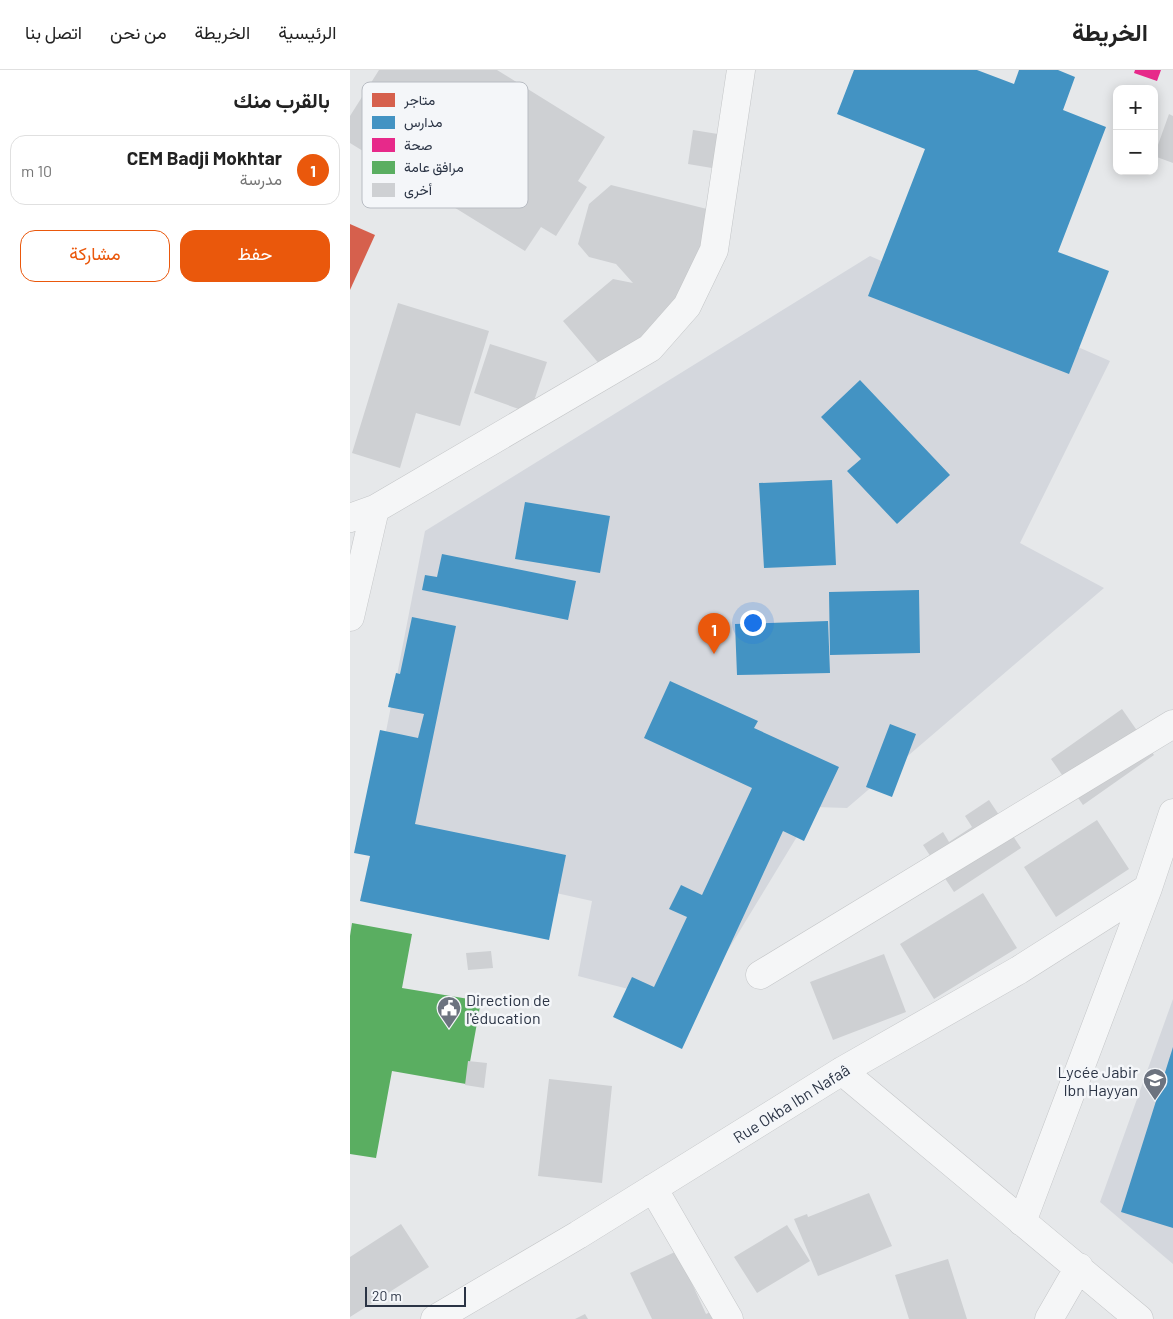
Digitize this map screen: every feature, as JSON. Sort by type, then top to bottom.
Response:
[{"type":"street","points":[[350,617],[362,514],[650,348],[687,306],[714,250],[741,70]]},
{"type":"street","points":[[760,975],[1173,724]]},
{"type":"street","points":[[1022,1222],[1148,888],[1173,813]]},
{"type":"street","name":"Rue Okba Ibn Nafaâ","points":[[435,1319],[842,1071],[1019,970],[1148,888]]},
{"type":"street","points":[[842,1071],[1022,1222],[1079,1267],[1138,1319]]},
{"type":"street","points":[[652,1188],[729,1319]]},
{"type":"street","points":[[1049,1319],[1079,1267]]},
{"type":"shaded area","points":[[870,256],[1110,361],[1020,543],[1104,588],[847,808],[815,807],[694,1006],[578,976],[592,901],[363,850],[425,531]]},
{"type":"shaded area","name":"Lycée Jabir Ibn Hayyan","points":[[1173,999],[1173,1264],[1100,1202]]},
{"type":"building: متاجر","points":[[350,224],[375,235],[350,290]]},
{"type":"building: مدارس","points":[[854,70],[977,70],[1014,84],[1019,70],[1058,70],[1075,77],[1063,110],[1106,127],[1058,252],[1109,271],[1069,374],[868,296],[925,149],[837,114]]},
{"type":"building: مدارس","points":[[860,380],[950,475],[897,524],[847,471],[861,459],[821,417]]},
{"type":"building: مدارس","points":[[832,480],[836,565],[764,568],[759,483]]},
{"type":"building: مدارس","points":[[525,502],[610,516],[600,573],[515,559]]},
{"type":"building: مدارس","points":[[442,554],[576,581],[568,620],[422,590],[425,575],[437,577]]},
{"type":"building: مدارس","points":[[919,590],[920,653],[830,655],[829,592]]},
{"type":"building: مدارس","points":[[412,617],[456,626],[415,824],[566,855],[549,940],[360,901],[370,856],[354,853],[380,730],[418,738],[424,714],[388,707],[396,673],[400,674]]},
{"type":"building: مدارس","points":[[828,621],[830,673],[737,675],[735,624]]},
{"type":"building: مدارس","points":[[670,681],[758,721],[754,728],[839,767],[804,841],[783,831],[682,1049],[613,1017],[632,977],[654,987],[687,917],[669,909],[681,885],[702,895],[752,788],[644,738]]},
{"type":"building: مدارس","points":[[890,724],[916,734],[892,797],[866,787]]},
{"type":"building: مدارس","points":[[1173,1047],[1173,1228],[1121,1212]]},
{"type":"building: صحة","points":[[1135,70],[1161,70],[1157,81],[1134,73]]},
{"type":"building: مرافق عامة","points":[[352,923],[412,934],[402,988],[481,1001],[466,1084],[392,1071],[376,1158],[350,1154],[350,936]]},
{"type":"building: أخرى","points":[[379,70],[497,70],[516,82],[371,82]]},
{"type":"building: أخرى","points":[[528,89],[605,137],[578,181],[587,187],[556,236],[541,227],[525,251],[455,208],[528,208]]},
{"type":"building: أخرى","points":[[362,97],[362,150],[350,143],[350,116]]},
{"type":"building: أخرى","points":[[1169,114],[1173,116],[1173,163],[1158,157],[1158,145]]},
{"type":"building: أخرى","points":[[693,130],[724,135],[718,169],[688,164]]},
{"type":"building: أخرى","points":[[611,185],[711,210],[691,288],[668,322],[601,366],[563,321],[613,279],[633,283],[616,264],[589,257],[578,244],[589,204]]},
{"type":"building: أخرى","points":[[398,303],[489,331],[460,426],[416,413],[400,468],[352,453]]},
{"type":"building: أخرى","points":[[490,344],[547,362],[530,413],[474,393]]},
{"type":"building: أخرى","points":[[1122,709],[1154,755],[1083,805],[1051,759]]},
{"type":"building: أخرى","points":[[989,800],[1021,848],[954,892],[923,845],[943,832],[949,842],[972,827],[965,816]]},
{"type":"building: أخرى","points":[[1097,820],[1129,869],[1056,917],[1024,867]]},
{"type":"building: أخرى","points":[[983,893],[1017,948],[934,999],[900,944]]},
{"type":"building: أخرى","points":[[491,951],[493,968],[468,970],[466,953]]},
{"type":"building: أخرى","points":[[884,954],[906,1012],[833,1040],[810,982]]},
{"type":"building: أخرى","points":[[468,1061],[487,1063],[484,1088],[465,1085]]},
{"type":"building: أخرى","points":[[549,1079],[612,1086],[602,1183],[538,1176]]},
{"type":"building: أخرى","points":[[869,1193],[892,1246],[818,1276],[794,1219],[807,1214],[808,1217]]},
{"type":"building: أخرى","points":[[401,1224],[429,1267],[350,1317],[350,1257]]},
{"type":"building: أخرى","points":[[787,1225],[810,1261],[757,1293],[734,1257]]},
{"type":"building: أخرى","points":[[677,1251],[706,1314],[728,1304],[735,1319],[652,1319],[630,1273]]},
{"type":"building: أخرى","points":[[948,1259],[967,1319],[909,1319],[895,1275]]},
{"type":"building: أخرى","points":[[585,1314],[588,1319],[575,1319]]},
{"type":"place","name":"CEM Badji Mokhtar","points":[[714,654]]},
{"type":"place","name":"Direction de l'éducation","points":[[449,1029]]},
{"type":"place","name":"Lycée Jabir Ibn Hayyan","points":[[1155,1101]]}]
